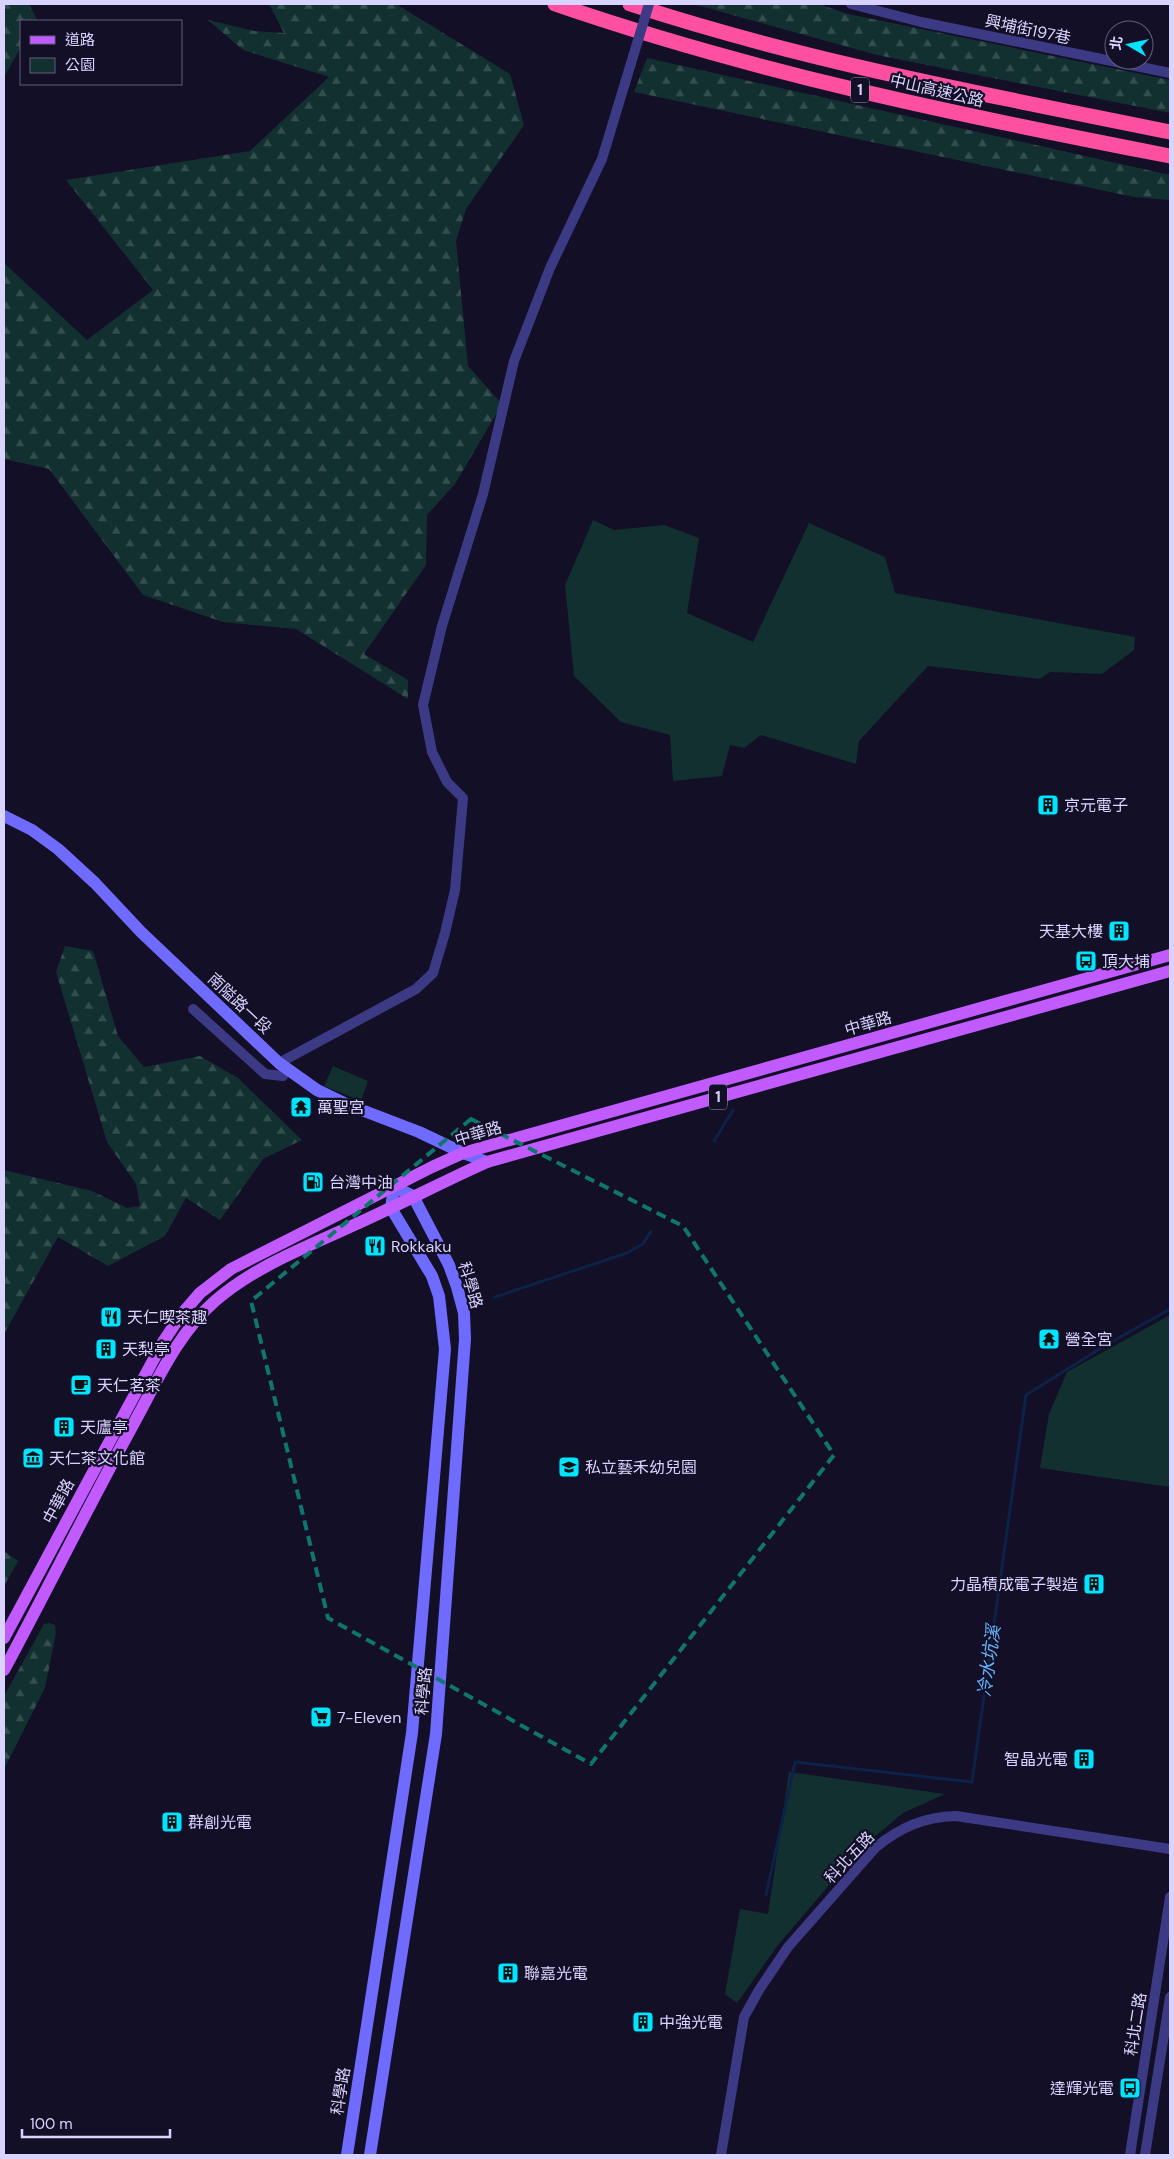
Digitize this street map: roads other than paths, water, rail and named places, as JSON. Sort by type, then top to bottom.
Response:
[{"type":"highway","name":"中山高速公路","points":[[555,4],[742,61],[933,108],[1170,156]]},
{"type":"highway","name":"中山高速公路","points":[[630,4],[772,45],[920,81],[1170,132]]},
{"type":"main road","name":"中華路","points":[[4,1637],[163,1342],[182,1314],[200,1293],[231,1269],[463,1153],[1170,955]]},
{"type":"main road","name":"中華路","points":[[4,1670],[176,1348],[196,1320],[228,1290],[264,1268],[487,1162],[1170,970]]},
{"type":"main road","points":[[645,1102],[649,1117]]},
{"type":"street","points":[[193,1009],[265,1074],[283,1076],[283,1066],[416,990],[433,974],[455,890],[463,798],[447,782],[432,752],[423,705],[442,626],[483,494],[514,361],[550,268],[602,159],[649,4]]},
{"type":"street","name":"興埔街197巷","points":[[851,4],[921,22],[1170,73]]},
{"type":"street","name":"南隘路一段","points":[[4,816],[32,830],[58,849],[95,883],[141,932],[283,1066],[317,1090],[346,1104],[419,1132],[487,1162]]},
{"type":"street","points":[[391,1208],[394,1187],[414,1196]]},
{"type":"street","name":"科學路","points":[[370,2155],[436,1734],[466,1339],[464,1313],[457,1287],[449,1265],[414,1196]]},
{"type":"street","name":"科學路","points":[[346,2155],[412,1733],[445,1349],[439,1296],[432,1276],[391,1208]]},
{"type":"street","points":[[48,1555],[60,1562]]},
{"type":"street","name":"科北五路","points":[[721,2155],[744,2017],[764,1982],[788,1947],[876,1848],[890,1836],[917,1822],[938,1816],[956,1816],[1170,1849]]},
{"type":"street","name":"科北二路","points":[[1130,2155],[1170,1897]]},
{"type":"street","name":"科北二路","points":[[1145,2155],[1170,1997]]},
{"type":"waterway","points":[[714,1141],[733,1110]]},
{"type":"waterway","points":[[495,1297],[627,1253],[643,1244],[651,1231]]},
{"type":"waterway","name":"冷水坑溪","points":[[766,1895],[795,1762],[972,1782],[1026,1395],[1101,1348],[1170,1309]]},
{"type":"place","name":"京元電子","points":[[1048,805]]},
{"type":"place","name":"天基大樓","points":[[1119,931]]},
{"type":"place","name":"頂大埔","points":[[1086,961]]},
{"type":"place","name":"萬聖宮","points":[[301,1107]]},
{"type":"place","name":"台灣中油","points":[[313,1182]]},
{"type":"place","name":"Rokkaku","points":[[375,1246]]},
{"type":"place","name":"天仁喫茶趣","points":[[111,1317]]},
{"type":"place","name":"營全宮","points":[[1049,1339]]},
{"type":"place","name":"天梨亭","points":[[106,1349]]},
{"type":"place","name":"天仁茗茶","points":[[81,1385]]},
{"type":"place","name":"天廬亭","points":[[64,1427]]},
{"type":"place","name":"天仁茶文化館","points":[[33,1458]]},
{"type":"place","name":"私立藝禾幼兒園","points":[[569,1467]]},
{"type":"place","name":"力晶積成電子製造","points":[[1094,1584]]},
{"type":"place","name":"7-Eleven","points":[[321,1717]]},
{"type":"place","name":"智晶光電","points":[[1084,1759]]},
{"type":"place","name":"群創光電","points":[[172,1822]]},
{"type":"place","name":"聯嘉光電","points":[[508,1973]]},
{"type":"place","name":"中強光電","points":[[643,2022]]},
{"type":"place","name":"達輝光電","points":[[1130,2088]]}]
